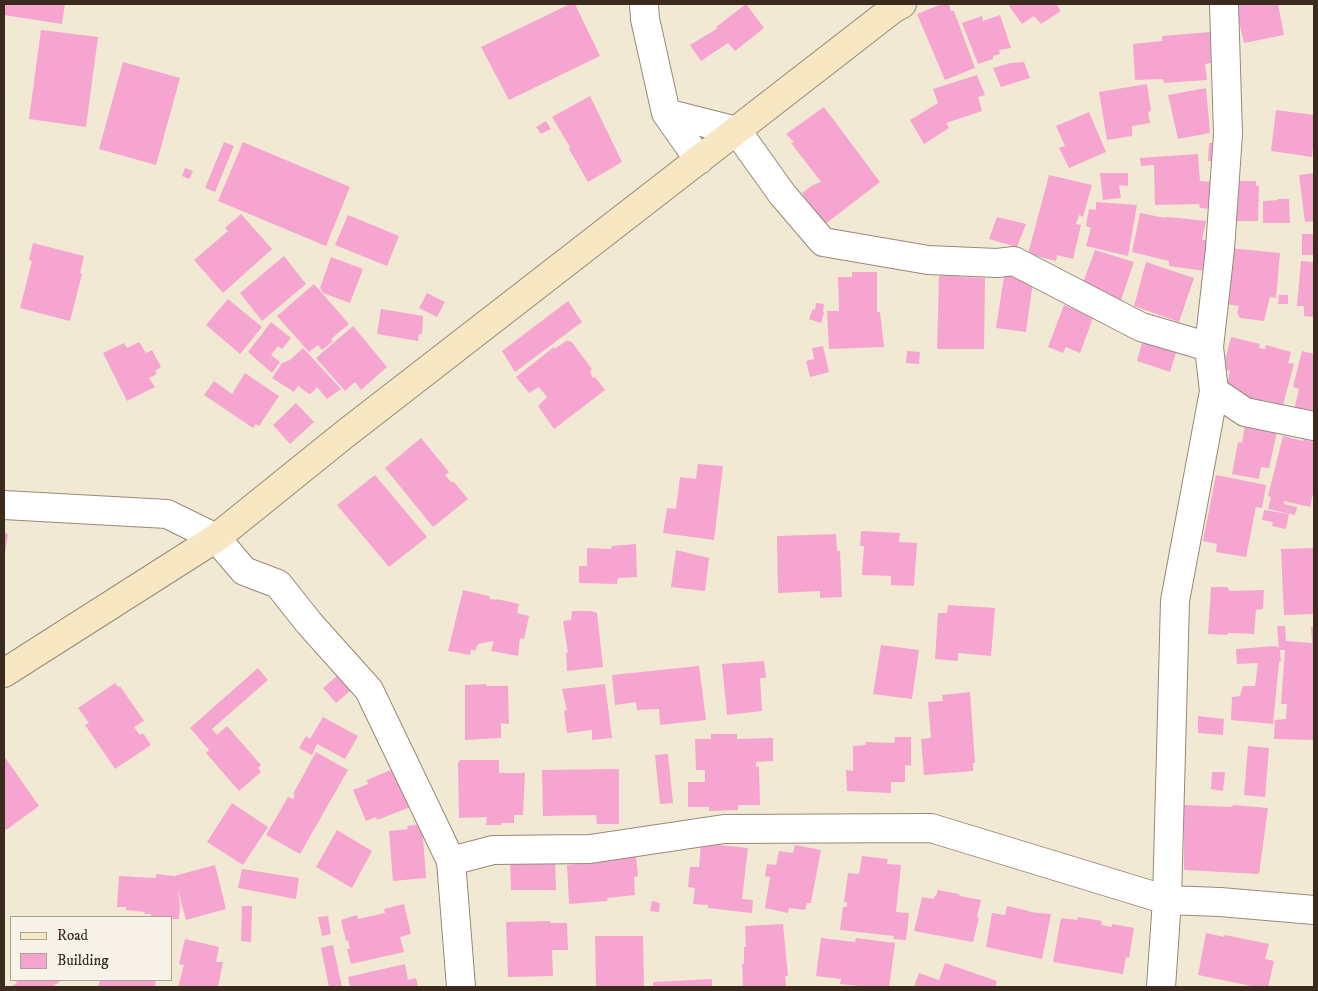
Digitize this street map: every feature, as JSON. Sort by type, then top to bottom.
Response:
[{"type":"main road","points":[[4,673],[216,538],[345,434],[893,9],[902,4]]},
{"type":"street","points":[[644,4],[666,113],[699,160]]},
{"type":"street","points":[[1161,987],[1167,900],[1174,601],[1214,391],[1209,347],[1220,249],[1228,134],[1224,4]]},
{"type":"street","points":[[666,113],[737,131],[782,194],[823,242],[928,260],[1014,262],[1141,327],[1209,347]]},
{"type":"street","points":[[1214,391],[1245,412],[1314,426]]},
{"type":"street","points":[[4,505],[167,514],[216,538],[244,571],[278,584],[369,690],[451,861],[460,987]]},
{"type":"street","points":[[451,861],[493,850],[590,849],[724,829],[931,828],[1167,900],[1220,902],[1314,910]]},
{"type":"building","points":[[4,4],[65,4],[62,24],[4,15]]},
{"type":"building","points":[[570,4],[575,4],[600,56],[509,100],[481,47]]},
{"type":"building","points":[[746,4],[764,28],[735,51],[728,43],[701,61],[690,45],[718,28],[716,27]]},
{"type":"building","points":[[942,4],[949,4],[951,11],[954,11],[975,68],[945,80],[917,14]]},
{"type":"building","points":[[1014,4],[1056,4],[1061,11],[1041,24],[1034,16],[1022,24],[1009,6]]},
{"type":"building","points":[[1235,4],[1278,4],[1284,35],[1244,43]]},
{"type":"building","points":[[1000,15],[1011,48],[999,50],[1000,54],[993,56],[993,59],[978,64],[962,23],[982,16],[983,21]]},
{"type":"building","points":[[41,30],[98,37],[86,127],[29,119]]},
{"type":"building","points":[[1210,32],[1211,63],[1205,64],[1207,80],[1164,83],[1163,79],[1135,80],[1133,44],[1162,41],[1162,36]]},
{"type":"building","points":[[123,62],[180,78],[156,165],[99,149]]},
{"type":"building","points":[[1024,62],[1030,78],[1001,87],[993,68]]},
{"type":"building","points":[[977,75],[985,95],[978,97],[982,111],[946,123],[949,128],[924,144],[910,120],[938,103],[933,89]]},
{"type":"building","points":[[1147,84],[1151,111],[1148,112],[1150,123],[1132,126],[1132,136],[1107,140],[1099,92]]},
{"type":"building","points":[[1206,88],[1210,133],[1178,139],[1168,95]]},
{"type":"building","points":[[590,96],[622,162],[588,182],[552,117]]},
{"type":"building","points":[[824,107],[880,182],[824,225],[802,193],[821,182],[791,143],[794,142],[786,134]]},
{"type":"building","points":[[1276,110],[1314,115],[1312,157],[1271,151]]},
{"type":"building","points":[[1089,112],[1106,152],[1069,168],[1059,148],[1065,146],[1056,126]]},
{"type":"building","points":[[546,121],[551,129],[541,134],[536,127]]},
{"type":"building","points":[[224,142],[234,146],[215,192],[205,188]]},
{"type":"building","points":[[243,142],[350,187],[326,246],[218,201]]},
{"type":"building","points":[[1209,143],[1217,143],[1216,161],[1208,161]]},
{"type":"building","points":[[1198,154],[1200,181],[1216,182],[1214,209],[1200,208],[1199,204],[1155,205],[1154,165],[1141,166],[1140,158]]},
{"type":"building","points":[[185,168],[193,171],[189,179],[182,176]]},
{"type":"building","points":[[1100,173],[1128,173],[1128,186],[1119,185],[1121,198],[1103,200]]},
{"type":"building","points":[[1314,173],[1314,221],[1305,222],[1299,175]]},
{"type":"building","points":[[1049,175],[1092,185],[1083,217],[1079,215],[1076,224],[1081,225],[1073,259],[1057,255],[1056,261],[1028,254]]},
{"type":"building","points":[[1232,181],[1256,181],[1256,186],[1259,186],[1258,221],[1232,221]]},
{"type":"building","points":[[1289,199],[1290,223],[1263,223],[1263,201]]},
{"type":"building","points":[[1096,202],[1137,205],[1128,256],[1086,246],[1091,228],[1086,226],[1089,209],[1096,210]]},
{"type":"building","points":[[1140,213],[1165,218],[1206,221],[1202,240],[1208,240],[1205,271],[1169,266],[1169,261],[1132,252]]},
{"type":"building","points":[[241,214],[272,249],[223,293],[194,260],[228,231],[225,228]]},
{"type":"building","points":[[348,215],[399,236],[387,266],[335,245]]},
{"type":"building","points":[[997,217],[1026,224],[1017,247],[989,239]]},
{"type":"building","points":[[1302,234],[1314,234],[1314,255],[1302,255]]},
{"type":"building","points":[[33,243],[84,256],[80,273],[82,274],[70,321],[20,308],[32,261],[29,260]]},
{"type":"building","points":[[1230,248],[1280,253],[1276,298],[1270,297],[1264,321],[1240,318],[1237,313],[1239,306],[1224,304]]},
{"type":"building","points":[[1095,250],[1134,262],[1121,300],[1081,288]]},
{"type":"building","points":[[284,256],[306,284],[262,321],[240,293]]},
{"type":"building","points":[[331,257],[363,269],[350,303],[323,293],[320,288]]},
{"type":"building","points":[[1313,258],[1314,317],[1304,316],[1304,306],[1297,306],[1301,261],[1313,262]]},
{"type":"building","points":[[1146,262],[1194,278],[1179,322],[1134,306]]},
{"type":"building","points":[[1005,270],[1034,274],[1026,332],[996,328]]},
{"type":"building","points":[[852,272],[877,272],[877,312],[880,312],[884,347],[829,349],[827,311],[839,311],[838,277],[852,277]]},
{"type":"building","points":[[958,275],[960,277],[985,278],[984,349],[937,349],[939,276]]},
{"type":"building","points":[[314,284],[349,324],[331,339],[333,341],[322,350],[318,345],[309,352],[277,316]]},
{"type":"building","points":[[427,293],[445,302],[437,317],[419,308]]},
{"type":"building","points":[[1279,295],[1288,295],[1288,304],[1278,304]]},
{"type":"building","points":[[228,299],[262,327],[240,354],[206,325]]},
{"type":"building","points":[[568,301],[582,322],[515,372],[502,351]]},
{"type":"building","points":[[816,303],[824,304],[821,323],[809,319],[813,309],[815,310]]},
{"type":"building","points":[[1064,305],[1093,318],[1080,353],[1066,347],[1063,353],[1048,347]]},
{"type":"building","points":[[381,309],[423,316],[422,334],[419,334],[418,341],[377,334]]},
{"type":"building","points":[[271,322],[291,338],[282,349],[278,346],[271,355],[280,362],[272,373],[248,352]]},
{"type":"building","points":[[353,326],[387,367],[361,390],[355,382],[345,391],[316,358]]},
{"type":"building","points":[[1144,335],[1178,346],[1170,372],[1137,361]]},
{"type":"building","points":[[1231,337],[1260,344],[1259,348],[1265,349],[1266,345],[1291,352],[1288,363],[1294,364],[1283,405],[1263,400],[1261,406],[1224,397],[1230,371],[1223,369]]},
{"type":"building","points":[[568,340],[571,341],[592,369],[590,372],[593,378],[595,377],[605,390],[554,429],[538,406],[547,397],[539,387],[529,393],[516,377],[554,347],[554,349]]},
{"type":"building","points":[[139,342],[146,353],[152,350],[161,367],[155,371],[157,374],[149,378],[155,387],[127,401],[103,353],[124,343],[127,348]]},
{"type":"building","points":[[823,346],[829,372],[810,377],[806,361],[814,359],[812,348]]},
{"type":"building","points":[[303,348],[341,389],[327,399],[317,387],[309,394],[298,386],[294,392],[272,378],[282,363],[290,360]]},
{"type":"building","points":[[907,351],[920,352],[919,364],[906,363]]},
{"type":"building","points":[[1302,351],[1314,354],[1314,415],[1294,410],[1299,389],[1293,387]]},
{"type":"building","points":[[245,373],[279,396],[259,426],[256,424],[253,428],[204,395],[214,381],[232,394]]},
{"type":"building","points":[[296,403],[314,422],[290,444],[273,425]]},
{"type":"building","points":[[1245,425],[1277,432],[1269,468],[1261,467],[1259,479],[1232,474],[1238,442],[1242,443]]},
{"type":"building","points":[[1283,436],[1314,442],[1314,489],[1310,507],[1284,501],[1284,504],[1297,507],[1295,515],[1268,509],[1271,497],[1268,496]]},
{"type":"building","points":[[421,438],[449,472],[445,475],[451,482],[454,482],[468,499],[433,527],[385,468]]},
{"type":"building","points":[[698,464],[723,466],[714,540],[663,533],[667,508],[676,509],[680,477],[696,479]]},
{"type":"building","points":[[375,475],[427,537],[389,567],[337,505]]},
{"type":"building","points":[[1216,475],[1266,485],[1262,508],[1256,507],[1246,557],[1216,552],[1217,544],[1203,541]]},
{"type":"building","points":[[1264,510],[1289,514],[1286,529],[1272,526],[1273,522],[1262,520]]},
{"type":"building","points":[[861,531],[900,533],[899,542],[917,543],[914,586],[891,585],[891,576],[862,575],[864,546],[860,546]]},
{"type":"building","points":[[4,533],[8,534],[5,553],[4,553]]},
{"type":"building","points":[[836,534],[837,551],[840,551],[842,597],[820,598],[820,591],[778,593],[777,536]]},
{"type":"building","points":[[636,544],[637,577],[618,578],[617,584],[579,583],[579,566],[587,566],[587,548],[611,549],[612,546]]},
{"type":"building","points":[[1314,548],[1314,614],[1284,615],[1281,549]]},
{"type":"building","points":[[676,550],[709,558],[705,591],[671,587]]},
{"type":"building","points":[[1211,587],[1227,587],[1230,591],[1264,590],[1263,609],[1256,610],[1254,634],[1208,634]]},
{"type":"building","points":[[463,590],[489,596],[490,599],[519,604],[517,613],[529,616],[524,639],[520,638],[518,656],[491,651],[494,641],[478,644],[475,651],[471,649],[470,655],[448,651]]},
{"type":"building","points":[[948,605],[995,608],[991,656],[958,653],[958,661],[935,659],[938,613],[947,613]]},
{"type":"building","points":[[572,611],[591,611],[597,613],[603,667],[567,671],[566,652],[568,653],[563,621],[571,620]]},
{"type":"building","points":[[1277,626],[1285,626],[1286,641],[1312,643],[1311,627],[1314,627],[1314,740],[1274,739],[1275,720],[1286,719],[1287,704],[1281,704],[1285,650],[1280,650],[1281,661],[1279,662],[1273,724],[1231,720],[1232,697],[1240,696],[1243,686],[1255,686],[1258,663],[1237,664],[1236,649],[1276,646],[1279,648]]},
{"type":"building","points":[[881,645],[919,650],[912,699],[873,694]]},
{"type":"building","points":[[764,661],[766,678],[760,678],[762,711],[727,715],[722,664]]},
{"type":"building","points":[[699,666],[706,720],[660,725],[659,709],[637,710],[636,702],[615,705],[612,675]]},
{"type":"building","points":[[258,668],[268,680],[212,729],[217,735],[227,726],[261,765],[258,768],[261,772],[239,791],[206,753],[209,750],[190,728]]},
{"type":"building","points":[[345,669],[358,684],[336,703],[323,688]]},
{"type":"building","points":[[115,683],[118,687],[120,686],[144,721],[134,727],[140,735],[143,733],[151,745],[115,769],[85,725],[89,723],[78,708]]},
{"type":"building","points":[[486,684],[487,686],[508,686],[509,724],[501,723],[501,738],[465,740],[465,685]]},
{"type":"building","points":[[605,684],[612,738],[592,740],[592,730],[567,733],[564,711],[567,710],[562,689]]},
{"type":"building","points":[[970,692],[975,763],[973,763],[973,771],[924,775],[921,739],[931,738],[928,702],[943,701],[942,695]]},
{"type":"building","points":[[1198,716],[1224,719],[1223,735],[1198,733]]},
{"type":"building","points":[[323,717],[358,736],[345,759],[317,744],[312,755],[299,748],[306,736],[310,739]]},
{"type":"building","points":[[711,734],[737,734],[737,739],[773,738],[773,761],[756,762],[756,767],[759,766],[760,805],[738,805],[738,810],[709,811],[709,807],[688,807],[688,782],[705,782],[705,770],[696,770],[695,739],[711,739]]},
{"type":"building","points":[[895,737],[911,737],[911,766],[905,765],[905,782],[891,782],[891,793],[847,791],[846,770],[853,771],[853,746],[866,745],[866,742],[894,743]]},
{"type":"building","points":[[1248,746],[1269,748],[1265,797],[1244,795]]},
{"type":"building","points":[[316,752],[348,770],[300,854],[266,835],[288,797],[293,799],[295,795],[293,794]]},
{"type":"building","points":[[668,754],[673,803],[660,804],[655,755]]},
{"type":"building","points":[[4,756],[39,806],[6,830],[4,827]]},
{"type":"building","points":[[460,760],[499,760],[499,773],[525,773],[523,815],[514,815],[514,823],[501,823],[501,825],[486,825],[487,817],[459,818],[458,763]]},
{"type":"building","points":[[393,769],[413,806],[377,820],[376,817],[366,821],[353,790],[368,784],[367,780]]},
{"type":"building","points":[[619,769],[619,824],[597,824],[596,815],[543,816],[542,770]]},
{"type":"building","points":[[1212,772],[1225,772],[1223,791],[1211,789]]},
{"type":"building","points":[[232,803],[268,827],[243,865],[207,842]]},
{"type":"building","points":[[1184,805],[1232,807],[1233,805],[1268,808],[1259,874],[1184,870]]},
{"type":"building","points":[[422,824],[426,878],[393,881],[389,831],[408,829],[407,826]]},
{"type":"building","points":[[337,830],[372,851],[352,888],[316,867]]},
{"type":"building","points":[[701,843],[748,848],[742,899],[753,900],[752,913],[708,908],[708,905],[693,904],[695,888],[688,887],[690,867],[699,867]]},
{"type":"building","points":[[795,845],[821,850],[811,903],[807,903],[805,910],[789,908],[788,913],[765,908],[770,877],[765,876],[767,864],[776,865],[779,851],[793,853]]},
{"type":"building","points":[[636,856],[638,876],[634,877],[635,895],[607,898],[608,901],[569,904],[567,865],[577,864],[577,862]]},
{"type":"building","points":[[862,856],[888,859],[887,864],[901,865],[896,912],[909,913],[906,940],[893,939],[894,936],[840,930],[843,907],[847,907],[847,902],[844,902],[848,873],[859,874]]},
{"type":"building","points":[[555,857],[556,890],[511,890],[510,859]]},
{"type":"building","points":[[215,865],[226,909],[186,920],[178,891],[179,919],[172,919],[172,916],[151,916],[151,914],[144,914],[145,912],[126,910],[126,907],[117,907],[119,876],[156,878],[156,874],[174,876]]},
{"type":"building","points":[[242,869],[299,878],[296,899],[238,888]]},
{"type":"building","points":[[938,890],[981,900],[973,942],[914,931],[922,897],[933,899]]},
{"type":"building","points":[[652,901],[660,903],[659,912],[650,911]]},
{"type":"building","points":[[404,904],[411,934],[400,937],[404,952],[351,964],[347,949],[350,949],[348,940],[346,941],[341,920],[357,915],[358,919],[385,913],[384,909]]},
{"type":"building","points":[[242,906],[252,906],[251,942],[241,941]]},
{"type":"building","points":[[1007,906],[1029,912],[1051,914],[1042,959],[986,947],[992,913],[1005,915]]},
{"type":"building","points":[[328,916],[331,934],[322,936],[318,917]]},
{"type":"building","points":[[1078,917],[1102,921],[1101,925],[1112,927],[1112,924],[1134,928],[1129,958],[1126,957],[1123,974],[1053,962],[1061,918],[1077,920]]},
{"type":"building","points":[[550,921],[550,923],[567,923],[568,950],[552,950],[553,976],[508,977],[506,922]]},
{"type":"building","points":[[783,924],[788,976],[785,976],[786,987],[743,987],[742,964],[744,964],[744,947],[746,947],[745,926]]},
{"type":"building","points":[[1206,933],[1269,944],[1265,959],[1274,961],[1268,987],[1256,987],[1198,975]]},
{"type":"building","points":[[595,936],[643,936],[644,987],[596,987]]},
{"type":"building","points":[[821,938],[855,942],[856,938],[895,943],[889,987],[840,984],[841,979],[816,976]]},
{"type":"building","points":[[185,939],[219,947],[216,962],[223,962],[218,987],[178,987],[184,965],[179,964]]},
{"type":"building","points":[[333,945],[342,987],[329,987],[321,948]]},
{"type":"building","points":[[945,963],[997,981],[995,987],[914,987],[919,973],[939,980]]},
{"type":"building","points":[[405,964],[408,980],[416,978],[418,987],[350,987],[348,977]]},
{"type":"building","points":[[712,979],[712,987],[653,987],[653,982]]},
{"type":"building","points":[[16,981],[61,981],[52,987],[11,987],[17,983]]},
{"type":"building","points":[[100,981],[156,981],[155,987],[98,987]]}]
